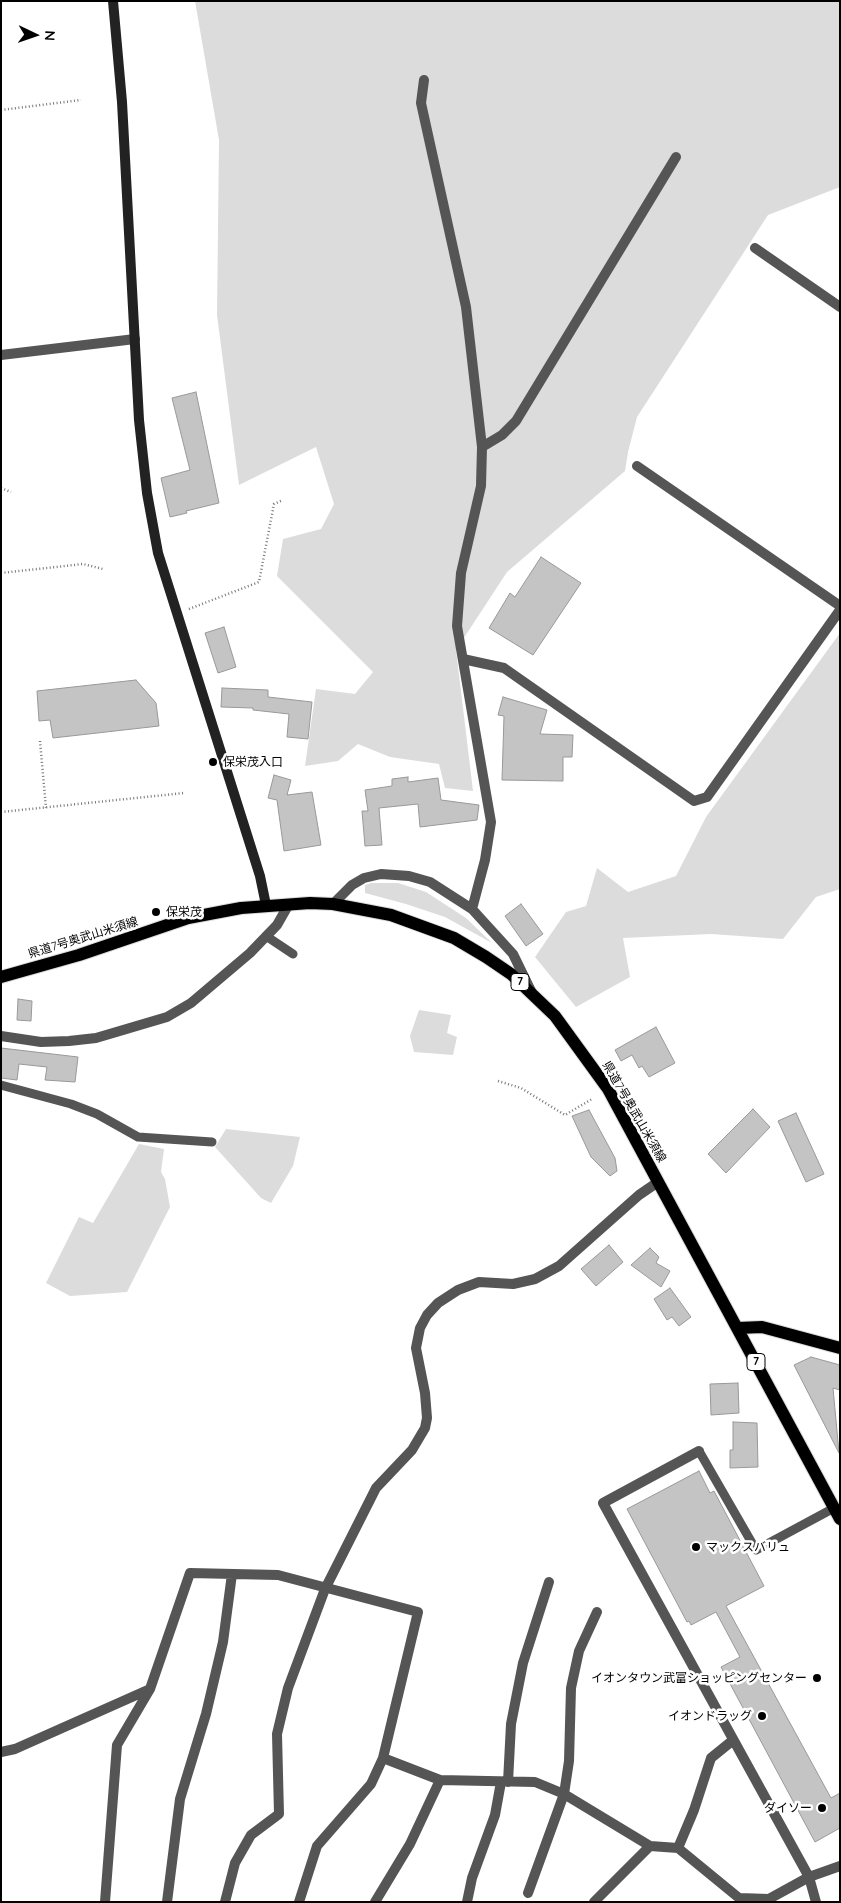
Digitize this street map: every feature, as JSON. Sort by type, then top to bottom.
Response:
[{"type":"main road","name":"県道7号奥武山米須線","points":[[1,977],[79,955],[188,918],[229,910],[289,904],[333,904],[391,915],[454,938],[512,974],[555,1016],[608,1089],[837,1514]]},
{"type":"main road","points":[[738,1328],[762,1327],[840,1348]]},
{"type":"street","points":[[113,1],[122,102],[139,420],[147,493],[158,553],[260,876],[266,905]]},
{"type":"street","points":[[424,80],[421,103],[466,307],[482,447],[480,486],[461,573],[457,626],[491,822],[485,860],[472,909]]},
{"type":"street","points":[[482,447],[502,435],[516,421],[676,157]]},
{"type":"street","points":[[755,248],[840,307]]},
{"type":"street","points":[[1,355],[135,339]]},
{"type":"street","points":[[636,466],[840,606]]},
{"type":"street","points":[[463,658],[504,668],[694,801],[707,797],[840,610]]},
{"type":"street","points":[[333,904],[352,885],[364,878],[394,874],[430,882],[472,909],[513,954],[531,992]]},
{"type":"street","points":[[1,1036],[40,1042],[69,1041],[96,1038],[167,1018],[199,996],[250,953],[277,925],[289,904]]},
{"type":"street","points":[[225,1902],[235,1863],[251,1835],[279,1814],[277,1734],[288,1688],[324,1589],[376,1488],[412,1450],[425,1428],[427,1418],[425,1394],[416,1348],[420,1328],[438,1303],[464,1287],[478,1282],[513,1284],[535,1279],[551,1270],[594,1237],[638,1195],[658,1182]]},
{"type":"street","points":[[699,1451],[603,1503],[732,1741],[809,1877],[816,1902]]},
{"type":"street","points":[[105,1902],[117,1745],[150,1689],[190,1573],[278,1575],[324,1589],[418,1612],[383,1758],[370,1784],[317,1846],[299,1902]]},
{"type":"street","points":[[168,1902],[180,1799],[206,1714],[223,1642],[232,1574]]},
{"type":"street","points":[[467,1902],[472,1878],[495,1815],[504,1782],[511,1724],[523,1663],[549,1582]]},
{"type":"street","points":[[528,1892],[564,1794],[569,1762],[571,1688],[579,1651],[597,1612]]},
{"type":"street","points":[[1,1752],[15,1749],[150,1689]]},
{"type":"street","points":[[678,1848],[694,1810],[711,1758],[732,1741]]},
{"type":"street","points":[[383,1758],[440,1780],[535,1782],[564,1794],[650,1846],[678,1848],[739,1898],[769,1899],[809,1877],[840,1866]]},
{"type":"street","points":[[375,1902],[410,1844],[440,1780]]},
{"type":"street","points":[[594,1902],[650,1846]]},
{"type":"lane","points":[[266,936],[293,954]]},
{"type":"lane","points":[[1,1085],[71,1104],[97,1114],[138,1137],[212,1142]]},
{"type":"lane","points":[[699,1451],[756,1550],[837,1514]]},
{"type":"path","points":[[1,110],[81,100]]},
{"type":"path","points":[[1,488],[11,492]]},
{"type":"path","points":[[176,614],[259,582],[274,504],[283,500]]},
{"type":"path","points":[[1,573],[83,564],[103,569]]},
{"type":"path","points":[[40,741],[46,808]]},
{"type":"path","points":[[1,812],[184,793]]},
{"type":"path","points":[[498,1080],[521,1088],[565,1115],[592,1098]]},
{"type":"shaded area","points":[[195,1],[840,1],[840,187],[768,215],[637,417],[625,471],[507,572],[456,650],[473,791],[445,788],[439,764],[390,757],[358,744],[338,761],[305,766],[316,689],[355,694],[373,672],[277,576],[283,539],[321,529],[334,504],[316,447],[239,485],[217,315],[219,140]]},
{"type":"shaded area","points":[[840,633],[840,889],[816,897],[783,939],[711,934],[623,938],[630,977],[576,1007],[535,957],[566,912],[586,906],[597,868],[628,892],[676,876],[706,817]]},
{"type":"shaded area","points":[[371,883],[398,883],[426,892],[466,918],[492,943],[445,917],[365,893],[365,885]]},
{"type":"shaded area","points":[[419,1010],[451,1015],[447,1033],[457,1037],[453,1055],[414,1052],[410,1036]]},
{"type":"shaded area","points":[[226,1129],[300,1137],[293,1166],[271,1203],[261,1198],[215,1147]]},
{"type":"shaded area","points":[[139,1144],[164,1149],[161,1172],[165,1179],[170,1207],[127,1292],[70,1296],[46,1283],[79,1217],[93,1223]]},
{"type":"building","points":[[196,392],[219,503],[170,517],[161,478],[190,470],[172,398]]},
{"type":"building","points":[[541,557],[581,583],[533,655],[489,628],[510,593],[515,597]]},
{"type":"building","points":[[224,627],[236,667],[218,673],[205,633]]},
{"type":"building","points":[[136,680],[156,703],[159,726],[53,738],[50,720],[39,721],[37,691]]},
{"type":"building","points":[[222,688],[268,690],[268,697],[312,702],[308,739],[287,737],[289,714],[253,710],[253,708],[221,707]]},
{"type":"building","points":[[503,697],[547,710],[540,734],[573,735],[572,757],[563,757],[563,781],[502,780],[504,716],[498,715]]},
{"type":"building","points":[[274,775],[291,780],[287,795],[312,792],[321,845],[284,851],[277,800],[268,798]]},
{"type":"building","points":[[408,777],[408,782],[438,778],[441,800],[479,805],[477,820],[420,827],[418,804],[379,808],[382,845],[365,846],[362,811],[368,811],[365,790],[392,786],[392,779]]},
{"type":"building","points":[[521,904],[543,934],[526,946],[505,916]]},
{"type":"building","points":[[18,999],[32,1001],[31,1021],[17,1020]]},
{"type":"building","points":[[656,1027],[675,1063],[649,1077],[642,1066],[639,1068],[632,1055],[621,1061],[615,1050]]},
{"type":"building","points":[[1,1048],[78,1057],[75,1082],[45,1080],[47,1067],[19,1064],[17,1080],[1,1078]]},
{"type":"building","points":[[753,1109],[770,1127],[726,1173],[708,1154]]},
{"type":"building","points":[[589,1110],[615,1158],[617,1171],[610,1176],[591,1157],[572,1116]]},
{"type":"building","points":[[796,1113],[824,1174],[806,1182],[778,1121]]},
{"type":"building","points":[[609,1245],[623,1262],[596,1286],[581,1269]]},
{"type":"building","points":[[650,1248],[659,1257],[656,1263],[670,1271],[661,1287],[631,1265]]},
{"type":"building","points":[[670,1288],[691,1317],[679,1326],[672,1317],[667,1320],[654,1299]]},
{"type":"building","points":[[811,1357],[840,1365],[840,1390],[833,1388],[839,1453],[794,1365]]},
{"type":"building","points":[[738,1383],[739,1413],[711,1415],[710,1384]]},
{"type":"building","points":[[733,1422],[757,1423],[758,1467],[730,1468],[730,1450],[733,1450]]},
{"type":"building","points":[[699,1471],[710,1493],[714,1491],[764,1586],[726,1606],[831,1798],[840,1793],[840,1828],[815,1842],[721,1667],[740,1657],[716,1612],[691,1625],[689,1621],[687,1622],[627,1509]]},
{"type":"place","name":"保栄茂入口","points":[[213,762]]},
{"type":"place","name":"保栄茂","points":[[156,912]]},
{"type":"place","name":"マックスバリュ","points":[[696,1547]]},
{"type":"place","name":"イオンタウン武富ショッピングセンター","points":[[817,1678]]},
{"type":"place","name":"イオンドラッグ","points":[[762,1716]]},
{"type":"place","name":"ダイソー","points":[[822,1808]]}]
